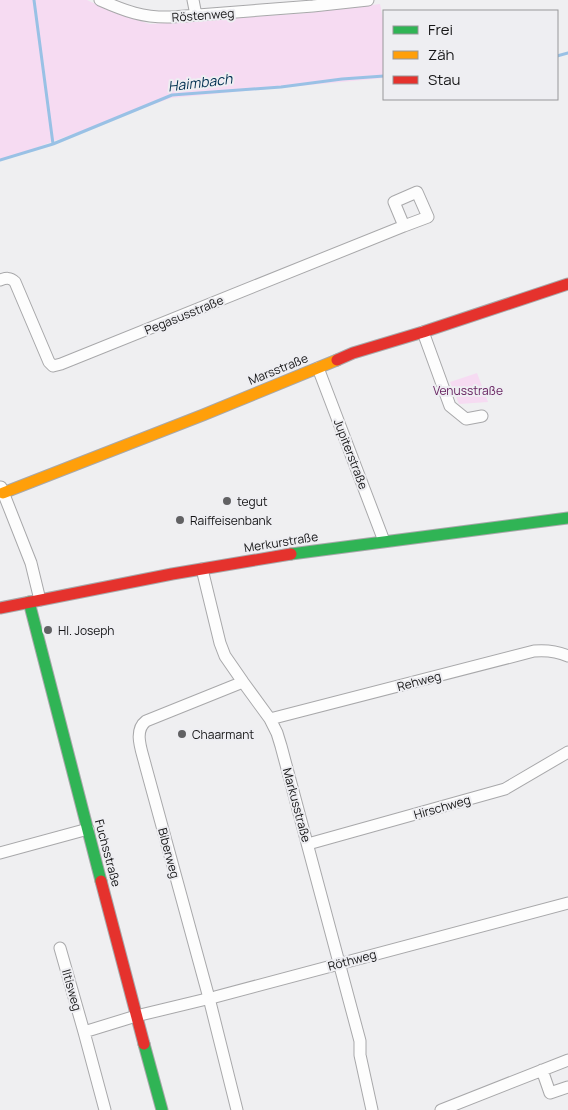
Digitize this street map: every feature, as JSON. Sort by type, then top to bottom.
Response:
[{"type":"street","name":"Röstenweg","points":[[100,0],[125,11],[156,18],[368,0]]},
{"type":"street","points":[[193,0],[196,15]]},
{"type":"street","name":"Pegasusstraße","points":[[0,280],[12,279],[17,286],[49,362],[53,366],[404,226]]},
{"type":"street","name":"Marsstraße","points":[[2,489],[203,415],[353,353],[568,284]]},
{"type":"street","points":[[423,332],[450,406],[466,419],[482,416]]},
{"type":"street","name":"Jupiterstraße","points":[[318,368],[384,541]]},
{"type":"street","points":[[2,489],[30,563],[35,601]]},
{"type":"street","name":"Merkurstraße","points":[[0,608],[275,556],[568,518]]},
{"type":"street","name":"Markusstraße","points":[[202,569],[220,643],[229,661],[270,720],[281,746],[360,1041],[360,1055],[371,1110]]},
{"type":"street","name":"Fuchsstraße","points":[[35,601],[88,830],[162,1110]]},
{"type":"street","name":"Rehweg","points":[[270,720],[534,651],[545,650],[568,656]]},
{"type":"street","name":"Biberweg","points":[[236,1110],[232,1087],[148,773],[139,731],[146,721],[243,682]]},
{"type":"street","name":"Hirschweg","points":[[308,844],[505,789],[568,752]]},
{"type":"street","points":[[0,853],[88,830]]},
{"type":"street","name":"Röthweg","points":[[136,1016],[568,904]]},
{"type":"street","name":"Iltisweg","points":[[60,948],[105,1110]]},
{"type":"street","points":[[84,1032],[136,1016]]},
{"type":"street","points":[[441,1110],[568,1060]]},
{"type":"street","points":[[542,1070],[550,1093],[568,1086]]},
{"type":"green space","points":[[0,0],[87,0],[115,13],[150,24],[307,13],[380,4],[383,19],[383,78],[171,98],[0,161]]},
{"type":"green space","name":"Venusstraße","points":[[477,373],[488,402],[459,404],[450,382]]},
{"type":"waterway","points":[[34,0],[53,144]]},
{"type":"waterway","name":"Haimbach","points":[[558,56],[568,53]]},
{"type":"waterway","name":"Haimbach","points":[[0,160],[53,144],[172,95],[281,87],[383,76]]},
{"type":"traffic: fast","points":[[291,554],[568,518]]},
{"type":"traffic: fast","points":[[29,602],[101,881]]},
{"type":"traffic: fast","points":[[144,1044],[162,1110]]},
{"type":"traffic: slow","points":[[3,493],[203,415],[337,360]]},
{"type":"traffic: jam","points":[[337,360],[353,353],[568,284]]},
{"type":"traffic: jam","points":[[0,608],[172,574],[291,554]]},
{"type":"traffic: jam","points":[[101,881],[144,1044]]},
{"type":"place","name":"tegut","points":[[227,501]]},
{"type":"place","name":"Raiffeisenbank","points":[[180,520]]},
{"type":"place","name":"Hl. Joseph","points":[[48,630]]},
{"type":"place","name":"Chaarmant","points":[[182,734]]}]
